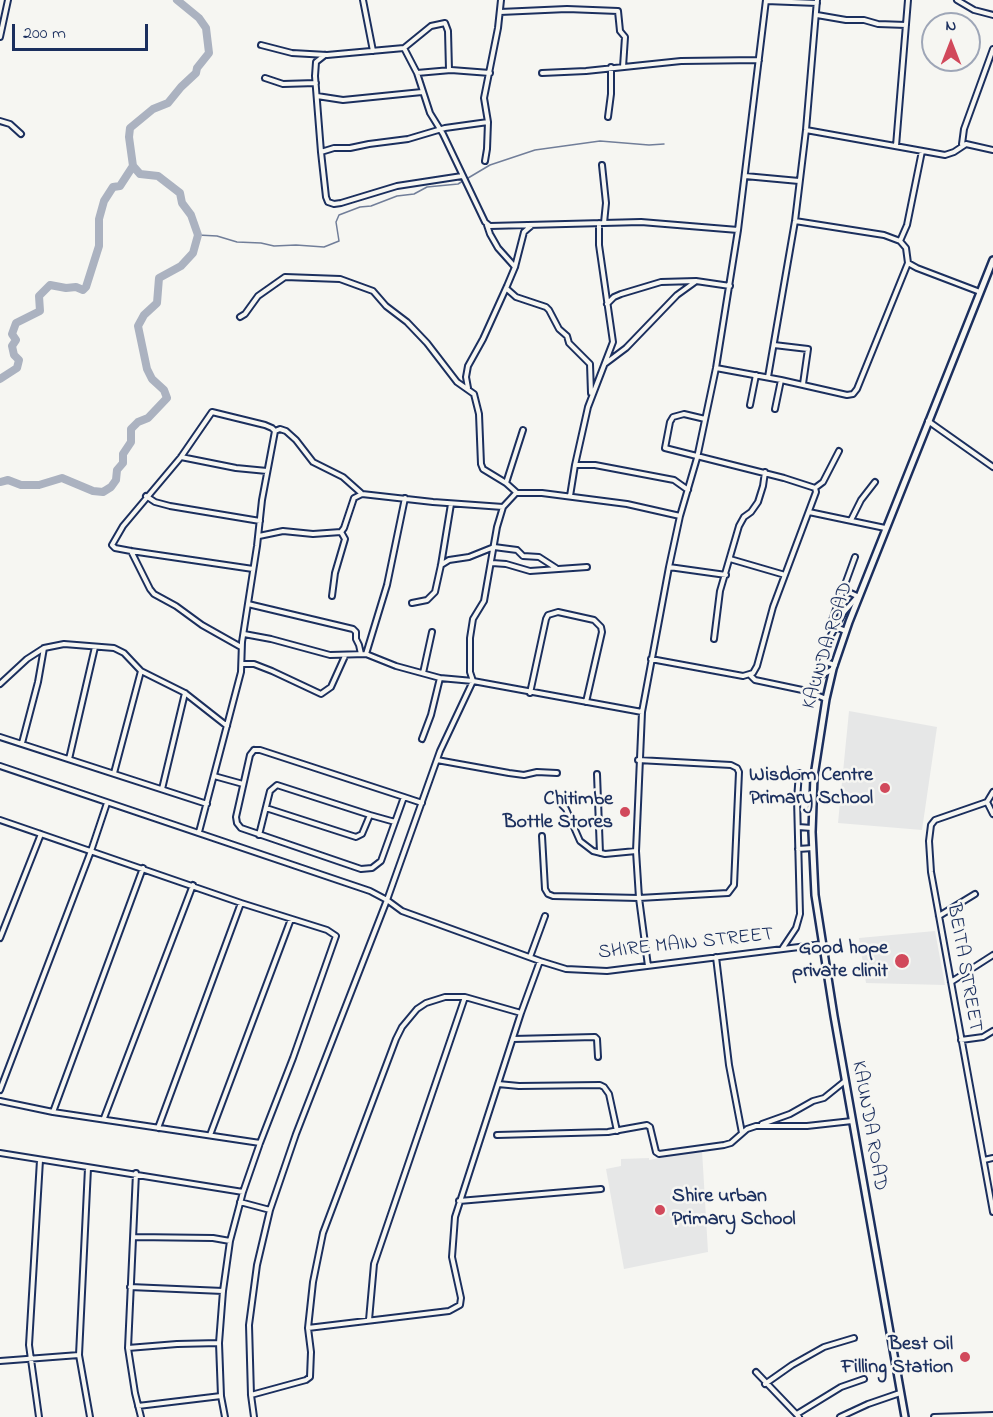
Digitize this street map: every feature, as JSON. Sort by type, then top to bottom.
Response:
[{"type":"main road","name":"KAUNDA ROAD","points":[[904,1417],[815,895],[812,828],[814,776],[826,699],[834,667],[858,596],[993,260]]},
{"type":"street","points":[[0,37],[8,0]]},
{"type":"street","points":[[363,0],[373,51]]},
{"type":"street","points":[[485,161],[488,122],[484,98],[501,0]]},
{"type":"street","points":[[897,146],[908,0]]},
{"type":"street","points":[[957,0],[974,10],[993,15]]},
{"type":"street","points":[[648,966],[639,898],[636,851],[638,760],[642,712],[669,567],[680,516],[697,458],[716,368],[738,230],[766,1],[817,2],[806,130],[795,221],[768,377]]},
{"type":"street","points":[[500,12],[567,9],[618,11],[620,31],[625,38],[623,67]]},
{"type":"street","points":[[817,15],[846,20],[864,20],[878,24],[906,25]]},
{"type":"street","points":[[261,45],[292,53],[327,55],[404,48],[431,26],[445,23],[448,31],[449,70]]},
{"type":"street","points":[[404,48],[417,73],[430,113],[471,190],[490,234],[498,248],[515,267]]},
{"type":"street","points":[[962,144],[964,129],[993,49]]},
{"type":"street","points":[[327,55],[320,57],[316,62],[316,83],[321,152],[328,202],[333,204],[397,186],[462,176]]},
{"type":"street","points":[[542,73],[690,61],[759,60]]},
{"type":"street","points":[[608,117],[611,68]]},
{"type":"street","points":[[417,73],[449,70],[490,73]]},
{"type":"street","points":[[266,78],[283,84],[316,83]]},
{"type":"street","points":[[317,96],[343,100],[422,92]]},
{"type":"street","points":[[0,121],[10,124],[21,134]]},
{"type":"street","points":[[321,152],[334,148],[350,148],[403,140],[440,129],[488,122]]},
{"type":"street","points":[[806,130],[950,154],[962,144],[993,150]]},
{"type":"street","points":[[900,241],[910,212],[915,191],[916,172],[922,151]]},
{"type":"street","points":[[590,401],[613,342],[599,245],[606,203],[602,165]]},
{"type":"street","points":[[745,176],[799,181]]},
{"type":"street","points":[[716,368],[803,384],[847,395],[853,394],[857,389],[908,263],[906,248],[900,241],[884,235],[795,221]]},
{"type":"street","points":[[487,224],[493,227],[666,222],[738,230]]},
{"type":"street","points":[[468,389],[466,377],[468,366],[507,288],[515,267],[522,236],[531,226]]},
{"type":"street","points":[[908,263],[980,292]]},
{"type":"street","points":[[240,317],[245,314],[258,296],[285,277],[330,278],[373,291],[386,306],[407,322],[442,360],[457,382],[474,394],[478,406],[483,469],[506,483],[516,493],[570,496],[627,504],[680,516]]},
{"type":"street","points":[[607,305],[614,297],[656,283],[696,281],[730,286]]},
{"type":"street","points":[[606,363],[626,348],[677,295],[696,281]]},
{"type":"street","points":[[507,288],[523,300],[548,308],[560,331],[566,334],[569,343],[588,361],[591,367],[590,401],[570,496]]},
{"type":"street","points":[[774,345],[808,349],[803,384]]},
{"type":"street","points":[[750,405],[756,375]]},
{"type":"street","points":[[776,409],[781,380]]},
{"type":"street","points":[[253,569],[131,551],[115,548],[112,543],[146,496],[180,457],[212,412],[265,425],[275,431],[283,430],[290,434],[313,462],[343,477],[362,494]]},
{"type":"street","points":[[705,419],[684,414],[673,417],[665,448],[697,458],[765,472],[815,488]]},
{"type":"street","points":[[928,420],[993,467]]},
{"type":"street","points":[[506,483],[524,430]]},
{"type":"street","points":[[199,832],[242,664],[248,604],[275,431]]},
{"type":"street","points":[[815,488],[823,482],[839,451]]},
{"type":"street","points":[[180,457],[236,468],[267,471]]},
{"type":"street","points":[[575,465],[595,465],[674,480],[688,490]]},
{"type":"street","points":[[714,639],[720,591],[742,520],[751,513],[760,496],[765,472]]},
{"type":"street","points":[[851,520],[861,500],[875,482]]},
{"type":"street","points":[[651,660],[743,676],[750,675],[757,666],[769,619],[809,512],[816,492],[815,488]]},
{"type":"street","points":[[254,1417],[251,1395],[249,1325],[256,1265],[270,1210],[296,1134],[387,900],[437,760],[472,681],[470,638],[474,619],[484,601],[503,507],[516,493]]},
{"type":"street","points":[[341,532],[354,498],[362,494],[450,504],[503,507]]},
{"type":"street","points":[[146,496],[155,502],[170,506],[260,521]]},
{"type":"street","points":[[363,654],[387,585],[405,498]]},
{"type":"street","points":[[412,603],[432,597],[437,586],[450,504]]},
{"type":"street","points":[[809,512],[885,528]]},
{"type":"street","points":[[259,536],[283,531],[306,534],[341,532]]},
{"type":"street","points":[[332,596],[335,573],[345,538],[341,532]]},
{"type":"street","points":[[441,565],[449,560],[466,558],[494,547],[517,550],[523,556],[539,557],[556,568]]},
{"type":"street","points":[[131,551],[154,594],[242,647]]},
{"type":"street","points":[[846,631],[835,627],[832,620],[855,557]]},
{"type":"street","points":[[730,560],[785,575]]},
{"type":"street","points":[[492,563],[506,564],[527,571],[587,567]]},
{"type":"street","points":[[669,567],[726,574]]},
{"type":"street","points":[[815,694],[822,661],[835,627],[858,596],[844,590]]},
{"type":"street","points":[[248,604],[353,629],[363,654]]},
{"type":"street","points":[[530,693],[546,619],[548,615],[558,612],[594,620],[601,627],[602,632],[586,703]]},
{"type":"street","points":[[423,673],[432,632]]},
{"type":"street","points":[[244,634],[271,639],[318,653],[345,656],[363,654],[440,678],[472,681],[642,712]]},
{"type":"street","points":[[0,684],[27,659],[44,648],[64,644],[120,650],[141,671],[185,693],[227,726]]},
{"type":"street","points":[[69,759],[95,647]]},
{"type":"street","points":[[22,743],[38,682],[44,648]]},
{"type":"street","points":[[242,664],[254,664],[321,694],[331,687],[345,656]]},
{"type":"street","points":[[822,661],[834,667]]},
{"type":"street","points":[[817,678],[834,667]]},
{"type":"street","points":[[114,773],[141,671]]},
{"type":"street","points":[[750,675],[755,680],[815,694],[826,699]]},
{"type":"street","points":[[422,740],[440,678]]},
{"type":"street","points":[[162,789],[185,693]]},
{"type":"street","points":[[0,737],[207,804]]},
{"type":"street","points":[[404,797],[381,861],[372,868],[366,869],[241,828],[236,817],[250,755],[254,750],[422,802]]},
{"type":"street","points":[[437,760],[524,775],[537,772],[557,773]]},
{"type":"street","points":[[542,836],[544,878],[548,894],[562,897],[639,898],[724,895],[732,890],[739,772],[737,768],[730,765],[638,760]]},
{"type":"street","name":"SHIRE MAIN STREET","points":[[0,766],[370,891],[402,911],[566,969],[607,971],[823,944]]},
{"type":"street","points":[[782,949],[796,928],[800,914],[799,773]]},
{"type":"street","points":[[597,774],[600,854]]},
{"type":"street","points":[[214,776],[243,784]]},
{"type":"street","points":[[260,834],[270,791],[274,786],[280,785],[395,822]]},
{"type":"street","points":[[993,792],[987,802],[993,814]]},
{"type":"street","points":[[558,801],[566,809],[580,841],[600,854],[636,851]]},
{"type":"street","name":"BEITA STREET","points":[[987,802],[935,820],[931,825],[929,841],[931,872],[993,1212]]},
{"type":"street","points":[[0,1090],[107,803]]},
{"type":"street","points":[[266,808],[357,837],[362,834],[370,815]]},
{"type":"street","points":[[0,820],[241,903],[327,930],[336,936],[260,1143],[243,1192],[230,1241],[219,1343],[221,1396],[225,1417]]},
{"type":"street","points":[[798,827],[812,828]]},
{"type":"street","points":[[0,938],[41,834]]},
{"type":"street","points":[[798,849],[813,848]]},
{"type":"street","points":[[53,1112],[143,868]]},
{"type":"street","points":[[104,1118],[193,885]]},
{"type":"street","points":[[939,916],[975,894]]},
{"type":"street","points":[[158,1128],[241,903]]},
{"type":"street","points":[[530,957],[545,916]]},
{"type":"street","points":[[210,1136],[291,919]]},
{"type":"street","points":[[951,982],[993,955]]},
{"type":"street","points":[[716,957],[729,1065],[742,1133]]},
{"type":"street","points":[[308,1328],[449,1311],[460,1305],[461,1298],[452,1257],[453,1234],[459,1201],[540,961]]},
{"type":"street","points":[[251,1395],[310,1377],[311,1352],[308,1328],[313,1282],[323,1233],[396,1039],[409,1017],[426,1003],[445,997],[465,997],[521,1013]]},
{"type":"street","points":[[369,1320],[372,1275],[377,1255],[465,997]]},
{"type":"street","points":[[961,1040],[983,1037],[993,1031]]},
{"type":"street","points":[[513,1039],[595,1037],[598,1057]]},
{"type":"street","points":[[497,1135],[617,1131],[648,1125],[658,1154],[724,1145],[731,1143],[742,1133],[756,1126],[790,1114],[813,1101],[824,1098],[845,1081]]},
{"type":"street","points":[[498,1084],[600,1085],[609,1094],[617,1131]]},
{"type":"street","points":[[0,1101],[53,1112],[260,1143]]},
{"type":"street","points":[[756,1126],[807,1126],[852,1121]]},
{"type":"street","points":[[0,1153],[88,1168],[136,1173],[243,1192]]},
{"type":"street","points":[[984,1160],[993,1158]]},
{"type":"street","points":[[39,1417],[29,1345],[40,1160]]},
{"type":"street","points":[[88,1168],[80,1355],[90,1417]]},
{"type":"street","points":[[136,1173],[128,1348],[141,1417]]},
{"type":"street","points":[[459,1201],[601,1189]]},
{"type":"street","points":[[240,1202],[270,1210]]},
{"type":"street","points":[[134,1237],[213,1238],[230,1241]]},
{"type":"street","points":[[130,1287],[223,1291]]},
{"type":"street","points":[[765,1383],[816,1352],[854,1338]]},
{"type":"street","points":[[128,1348],[219,1343]]},
{"type":"street","points":[[0,1361],[80,1355]]},
{"type":"street","points":[[756,1372],[799,1416],[841,1387],[864,1379]]},
{"type":"street","points":[[840,1417],[900,1393]]},
{"type":"street","points":[[138,1406],[221,1396]]},
{"type":"street","points":[[934,1417],[993,1415]]},
{"type":"shaded area","name":"Wisdom Centre Primary School","points":[[849,711],[937,727],[922,830],[838,823]]},
{"type":"shaded area","name":"Good hope private clinit","points":[[935,931],[945,985],[866,983],[859,938]]},
{"type":"shaded area","name":"Shire urban Primary School","points":[[702,1150],[708,1252],[624,1269],[606,1169],[621,1166],[621,1159],[649,1158],[649,1160]]},
{"type":"waterway","points":[[0,482],[8,480],[21,485],[39,485],[62,478],[93,491],[103,492],[116,480],[117,470],[123,463],[123,454],[131,442],[131,429],[138,422],[148,418],[167,398],[164,390],[152,379],[147,369],[138,326],[144,315],[157,303],[159,278],[181,266],[193,253],[198,235],[191,215],[182,203],[180,193],[158,176],[140,174],[133,166],[129,137],[130,128],[153,109],[168,103],[196,73],[197,68],[209,53],[206,28],[199,18],[177,0]]},
{"type":"waterway","points":[[198,235],[274,246],[324,247],[339,241],[336,222],[339,215],[397,196],[414,194],[427,187],[458,184],[490,165],[535,150],[600,141],[664,144]]},
{"type":"waterway","points":[[0,379],[17,368],[19,360],[14,355],[12,346],[16,340],[12,334],[16,323],[40,311],[39,296],[50,285],[76,287],[83,290],[86,287],[99,246],[99,219],[104,201],[113,187],[120,186],[133,166]]},
{"type":"place","name":"Wisdom Centre Primary School","points":[[885,788]]},
{"type":"place","name":"Chitimbe Bottle Stores","points":[[625,812]]},
{"type":"place","name":"Good hope private clinit","points":[[902,961]]},
{"type":"place","name":"Shire urban Primary School","points":[[660,1210]]},
{"type":"place","name":"Best Oil Filling Station","points":[[965,1357]]}]
